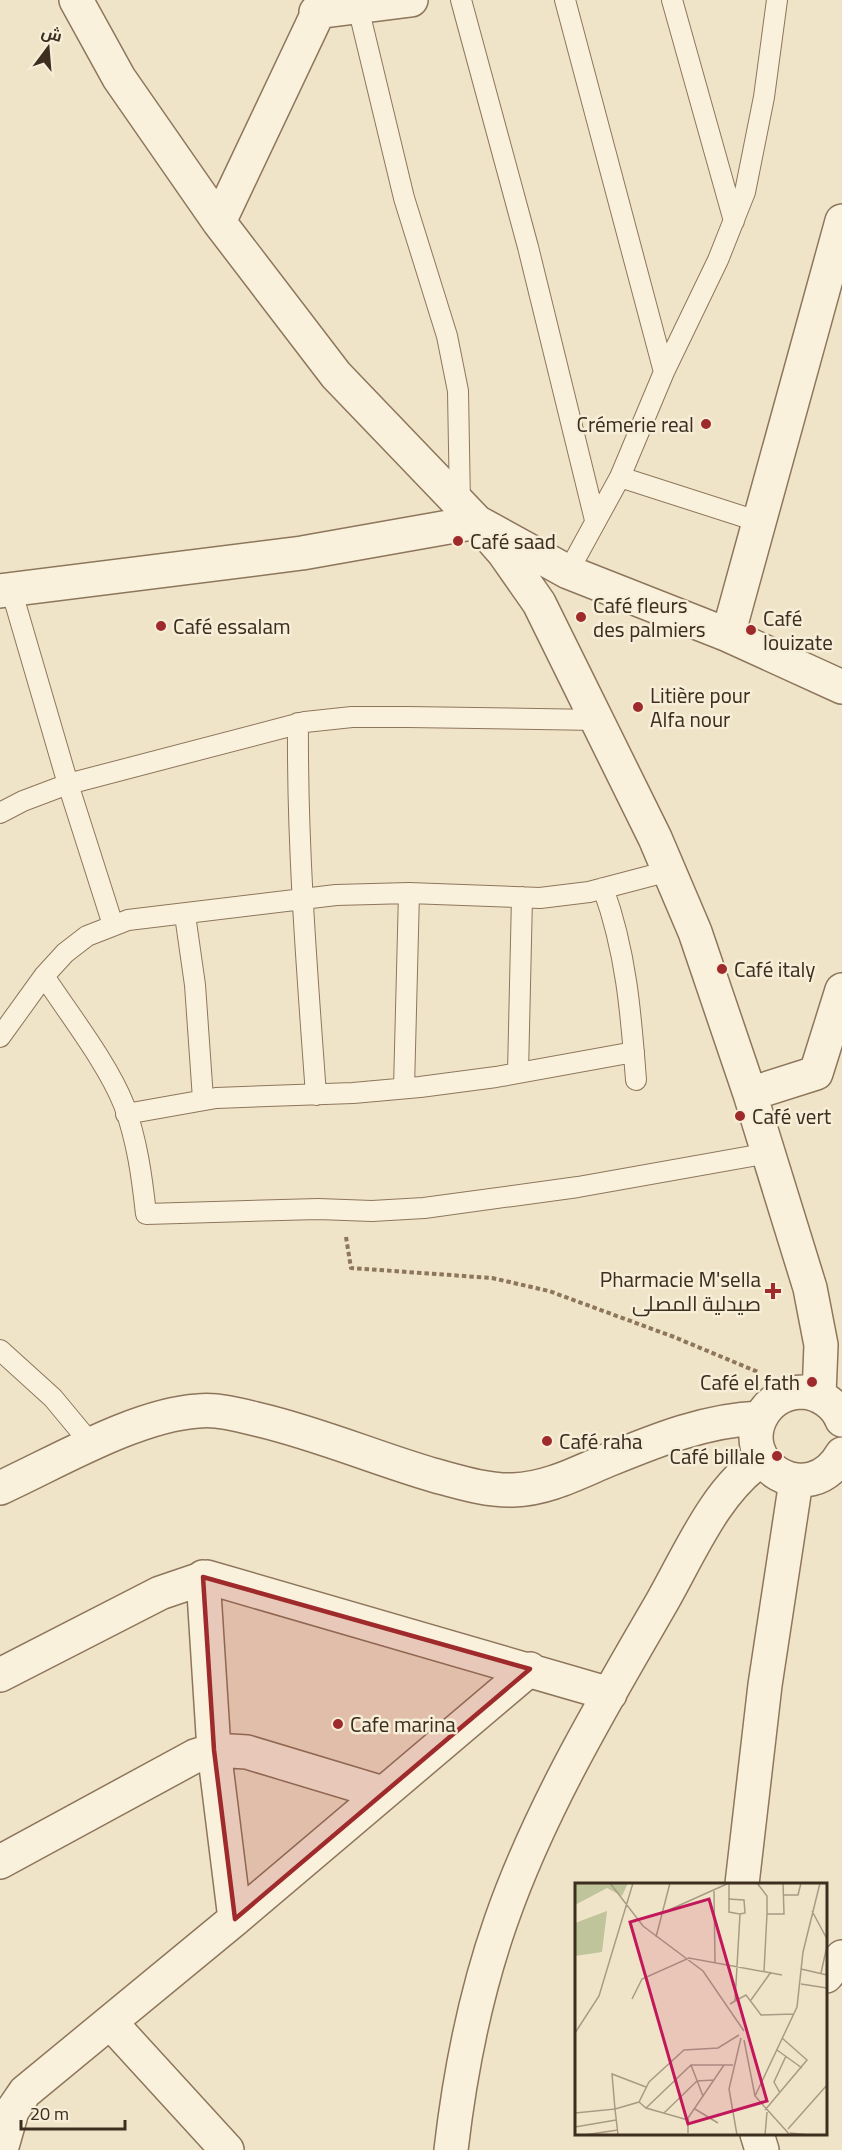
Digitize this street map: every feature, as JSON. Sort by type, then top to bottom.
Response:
[{"type":"street","points":[[76,0],[119,78],[219,222],[336,375],[468,513],[504,554],[539,603],[669,871],[694,932],[750,1094],[819,1328],[822,1362],[812,1394]]},
{"type":"street","points":[[219,222],[320,6],[358,6],[411,0]]},
{"type":"street","points":[[728,635],[842,221]]},
{"type":"street","points":[[5,590],[154,574],[279,556],[468,513],[568,572],[728,635],[842,687]]},
{"type":"street","points":[[750,1094],[829,1070],[842,990]]},
{"type":"street","points":[[842,1420],[831,1404],[812,1394],[779,1397],[768,1406],[760,1418],[757,1446],[762,1459],[771,1469],[796,1481],[823,1476],[835,1466],[842,1454]]},
{"type":"street","points":[[0,1488],[92,1445],[169,1416],[199,1411],[218,1412],[290,1427],[456,1481],[510,1490],[529,1489],[560,1481],[638,1448],[696,1428],[735,1419],[760,1418]]},
{"type":"street","points":[[451,2150],[460,2077],[470,2028],[501,1919],[532,1845],[610,1694],[724,1496],[741,1473],[762,1459]]},
{"type":"street","points":[[742,1883],[765,1685],[796,1481]]},
{"type":"street","points":[[0,1675],[160,1593],[203,1577],[225,1580],[610,1694]]},
{"type":"street","points":[[203,1577],[214,1750],[235,1919]]},
{"type":"street","points":[[1,2150],[6,2108],[235,1919],[530,1669]]},
{"type":"street","points":[[0,1862],[195,1756],[214,1750],[247,1752],[383,1793]]},
{"type":"street","points":[[827,1974],[842,1957]]},
{"type":"street","points":[[110,2022],[227,2150]]},
{"type":"street","points":[[758,2135],[762,2150]]},
{"type":"lane","points":[[461,0],[528,247],[596,520]]},
{"type":"lane","points":[[565,0],[664,372]]},
{"type":"lane","points":[[672,0],[734,221]]},
{"type":"lane","points":[[568,572],[620,477],[664,372],[718,260],[745,192],[757,139],[777,0]]},
{"type":"lane","points":[[358,6],[404,198],[447,336],[456,380],[468,513]]},
{"type":"lane","points":[[620,477],[760,522]]},
{"type":"lane","points":[[5,590],[114,925]]},
{"type":"lane","points":[[0,813],[23,801],[68,784],[298,723],[374,717],[597,720]]},
{"type":"lane","points":[[298,723],[297,800],[316,1095]]},
{"type":"lane","points":[[0,1037],[44,976],[65,953],[87,936],[128,920],[185,915],[336,895],[409,893],[540,898],[603,888],[669,871]]},
{"type":"lane","points":[[603,888],[623,955],[636,1080]]},
{"type":"lane","points":[[404,1088],[409,893]]},
{"type":"lane","points":[[518,1073],[522,897]]},
{"type":"lane","points":[[185,915],[195,985],[203,1099]]},
{"type":"lane","points":[[44,976],[119,1094],[141,1174],[146,1214],[417,1208],[512,1196],[769,1154]]},
{"type":"lane","points":[[126,1113],[203,1099],[316,1095],[404,1088],[518,1073],[634,1052]]},
{"type":"lane","points":[[0,1350],[53,1398],[92,1445]]},
{"type":"path","points":[[342,1210],[351,1268],[492,1278],[549,1291],[674,1336],[812,1394]]},
{"type":"highlighted area","points":[[203,1577],[530,1669],[235,1919],[214,1750]]},
{"type":"place","name":"Crémerie real","points":[[706,424]]},
{"type":"place","name":"Café saad","points":[[458,541]]},
{"type":"place","name":"Café fleurs des palmiers","points":[[581,617]]},
{"type":"place","name":"Café essalam","points":[[161,626]]},
{"type":"place","name":"Café louizate","points":[[751,630]]},
{"type":"place","name":"Litière pour Alfa nour","points":[[638,707]]},
{"type":"place","name":"Café italy","points":[[722,969]]},
{"type":"place","name":"Café vert","points":[[740,1116]]},
{"type":"place","name":"Pharmacie M'sella صيدلية المصلى","points":[[773,1291]]},
{"type":"place","name":"Café el fath","points":[[812,1382]]},
{"type":"place","name":"Café raha","points":[[547,1441]]},
{"type":"place","name":"Café billale","points":[[777,1456]]},
{"type":"place","name":"Cafe marina","points":[[338,1724]]}]
